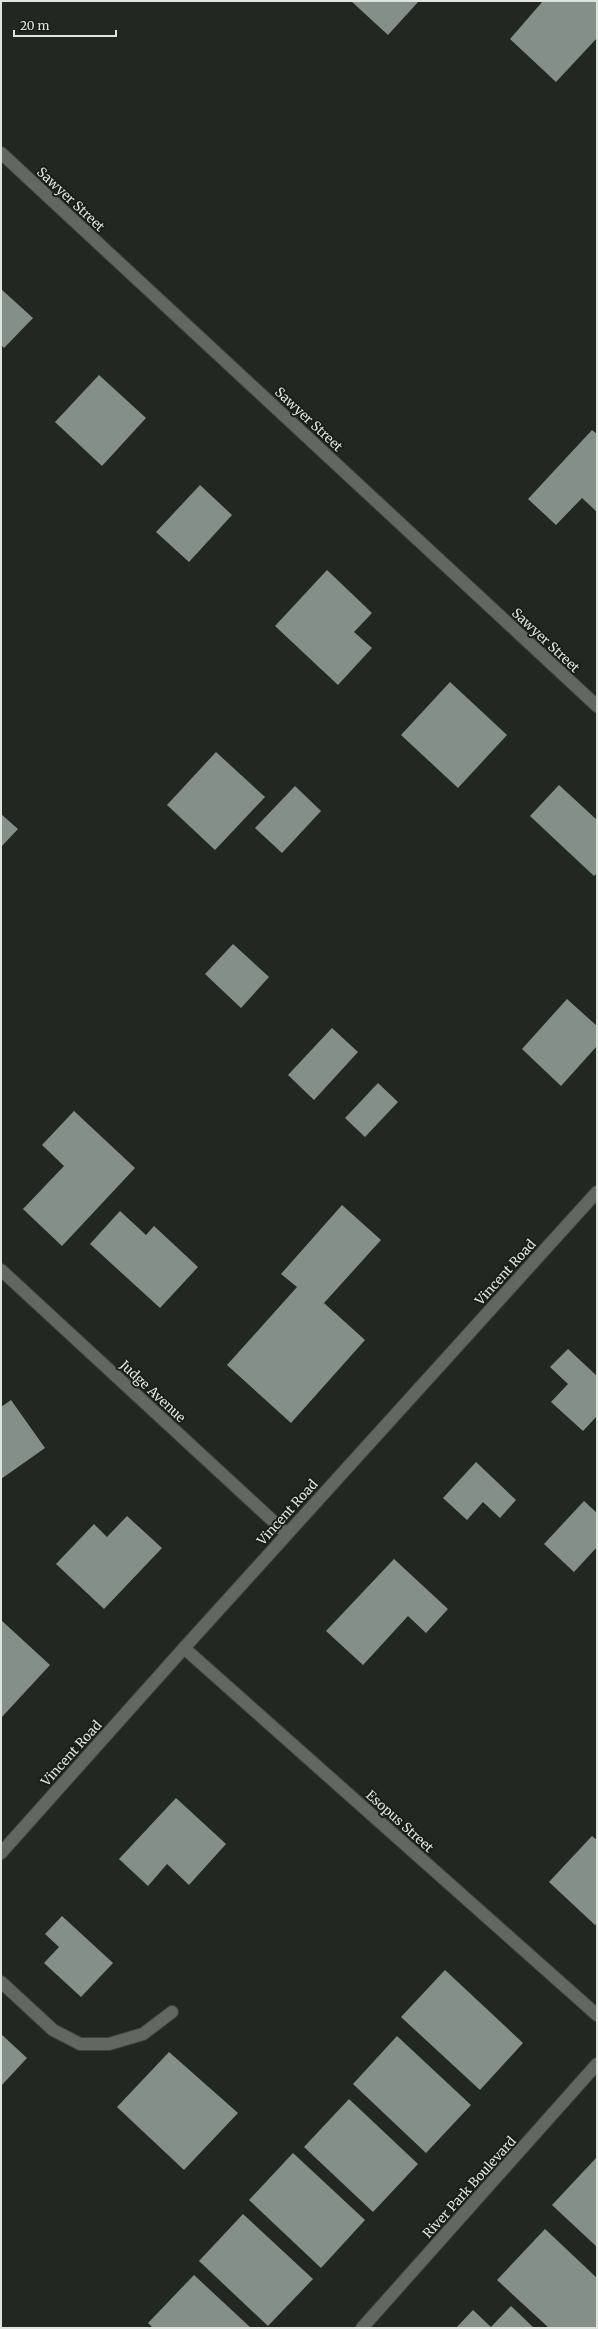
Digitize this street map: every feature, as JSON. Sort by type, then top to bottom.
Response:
[{"type":"street","name":"Sawyer Street","points":[[1,153],[597,706]]},
{"type":"street","name":"Vincent Road","points":[[1,1853],[184,1648],[597,1192]]},
{"type":"street","name":"Judge Avenue","points":[[1,1270],[287,1534]]},
{"type":"street","name":"Esopus Street","points":[[184,1648],[597,2015]]},
{"type":"street","points":[[1,1982],[53,2030],[80,2044],[109,2044],[143,2034],[172,2012]]},
{"type":"street","name":"River Park Boulevard","points":[[362,2328],[597,2064]]},
{"type":"building","points":[[351,1],[419,1],[388,35]]},
{"type":"building","points":[[543,1],[597,1],[597,38],[556,82],[510,39]]},
{"type":"building","points":[[1,289],[33,318],[4,348],[1,345]]},
{"type":"building","points":[[99,375],[146,418],[102,466],[55,422]]},
{"type":"building","points":[[592,430],[597,434],[597,512],[582,498],[556,525],[528,499]]},
{"type":"building","points":[[200,485],[232,515],[189,562],[156,532]]},
{"type":"building","points":[[327,570],[372,613],[354,632],[372,648],[338,685],[275,626]]},
{"type":"building","points":[[450,682],[507,735],[458,788],[401,735]]},
{"type":"building","points":[[216,752],[265,797],[215,850],[167,805]]},
{"type":"building","points":[[559,785],[597,820],[597,873],[594,876],[530,816]]},
{"type":"building","points":[[295,786],[321,811],[282,853],[255,828]]},
{"type":"building","points":[[1,814],[18,829],[1,847]]},
{"type":"building","points":[[233,944],[269,977],[241,1008],[205,974]]},
{"type":"building","points":[[567,999],[597,1026],[597,1046],[561,1086],[522,1049]]},
{"type":"building","points":[[332,1028],[358,1052],[314,1100],[288,1075]]},
{"type":"building","points":[[378,1083],[398,1102],[365,1137],[345,1118]]},
{"type":"building","points":[[74,1111],[135,1168],[62,1246],[23,1209],[64,1166],[42,1145]]},
{"type":"building","points":[[342,1205],[381,1240],[324,1303],[365,1340],[291,1423],[227,1365],[297,1287],[281,1274]]},
{"type":"building","points":[[120,1211],[146,1235],[154,1226],[198,1267],[160,1308],[90,1244]]},
{"type":"building","points":[[568,1349],[597,1376],[597,1416],[583,1431],[551,1402],[568,1384],[550,1367]]},
{"type":"building","points":[[11,1400],[45,1448],[1,1479],[1,1407]]},
{"type":"building","points":[[476,1462],[516,1500],[500,1518],[483,1502],[467,1520],[443,1498]]},
{"type":"building","points":[[584,1501],[597,1513],[597,1547],[574,1572],[544,1544]]},
{"type":"building","points":[[127,1516],[162,1548],[104,1609],[56,1564],[94,1524],[107,1537]]},
{"type":"building","points":[[394,1559],[448,1609],[426,1633],[408,1616],[363,1665],[326,1631]]},
{"type":"building","points":[[1,1620],[50,1665],[1,1718]]},
{"type":"building","points":[[176,1798],[226,1844],[189,1885],[167,1864],[148,1886],[119,1859]]},
{"type":"building","points":[[592,1836],[597,1840],[597,1923],[595,1925],[549,1882]]},
{"type":"building","points":[[62,1916],[113,1963],[81,1997],[44,1963],[59,1947],[45,1934]]},
{"type":"building","points":[[445,1970],[523,2043],[480,2090],[401,2017]]},
{"type":"building","points":[[1,2034],[27,2058],[1,2086]]},
{"type":"building","points":[[397,2036],[471,2105],[426,2153],[353,2084]]},
{"type":"building","points":[[169,2052],[238,2113],[184,2170],[117,2107]]},
{"type":"building","points":[[349,2099],[418,2164],[373,2212],[304,2147]]},
{"type":"building","points":[[293,2153],[365,2220],[321,2268],[249,2200]]},
{"type":"building","points":[[597,2157],[597,2247],[552,2205]]},
{"type":"building","points":[[243,2214],[313,2279],[268,2326],[199,2261]]},
{"type":"building","points":[[545,2229],[597,2278],[597,2328],[549,2328],[497,2280]]},
{"type":"building","points":[[194,2275],[251,2328],[153,2328],[148,2323]]},
{"type":"building","points":[[511,2306],[534,2328],[456,2328],[473,2310],[491,2327]]}]
